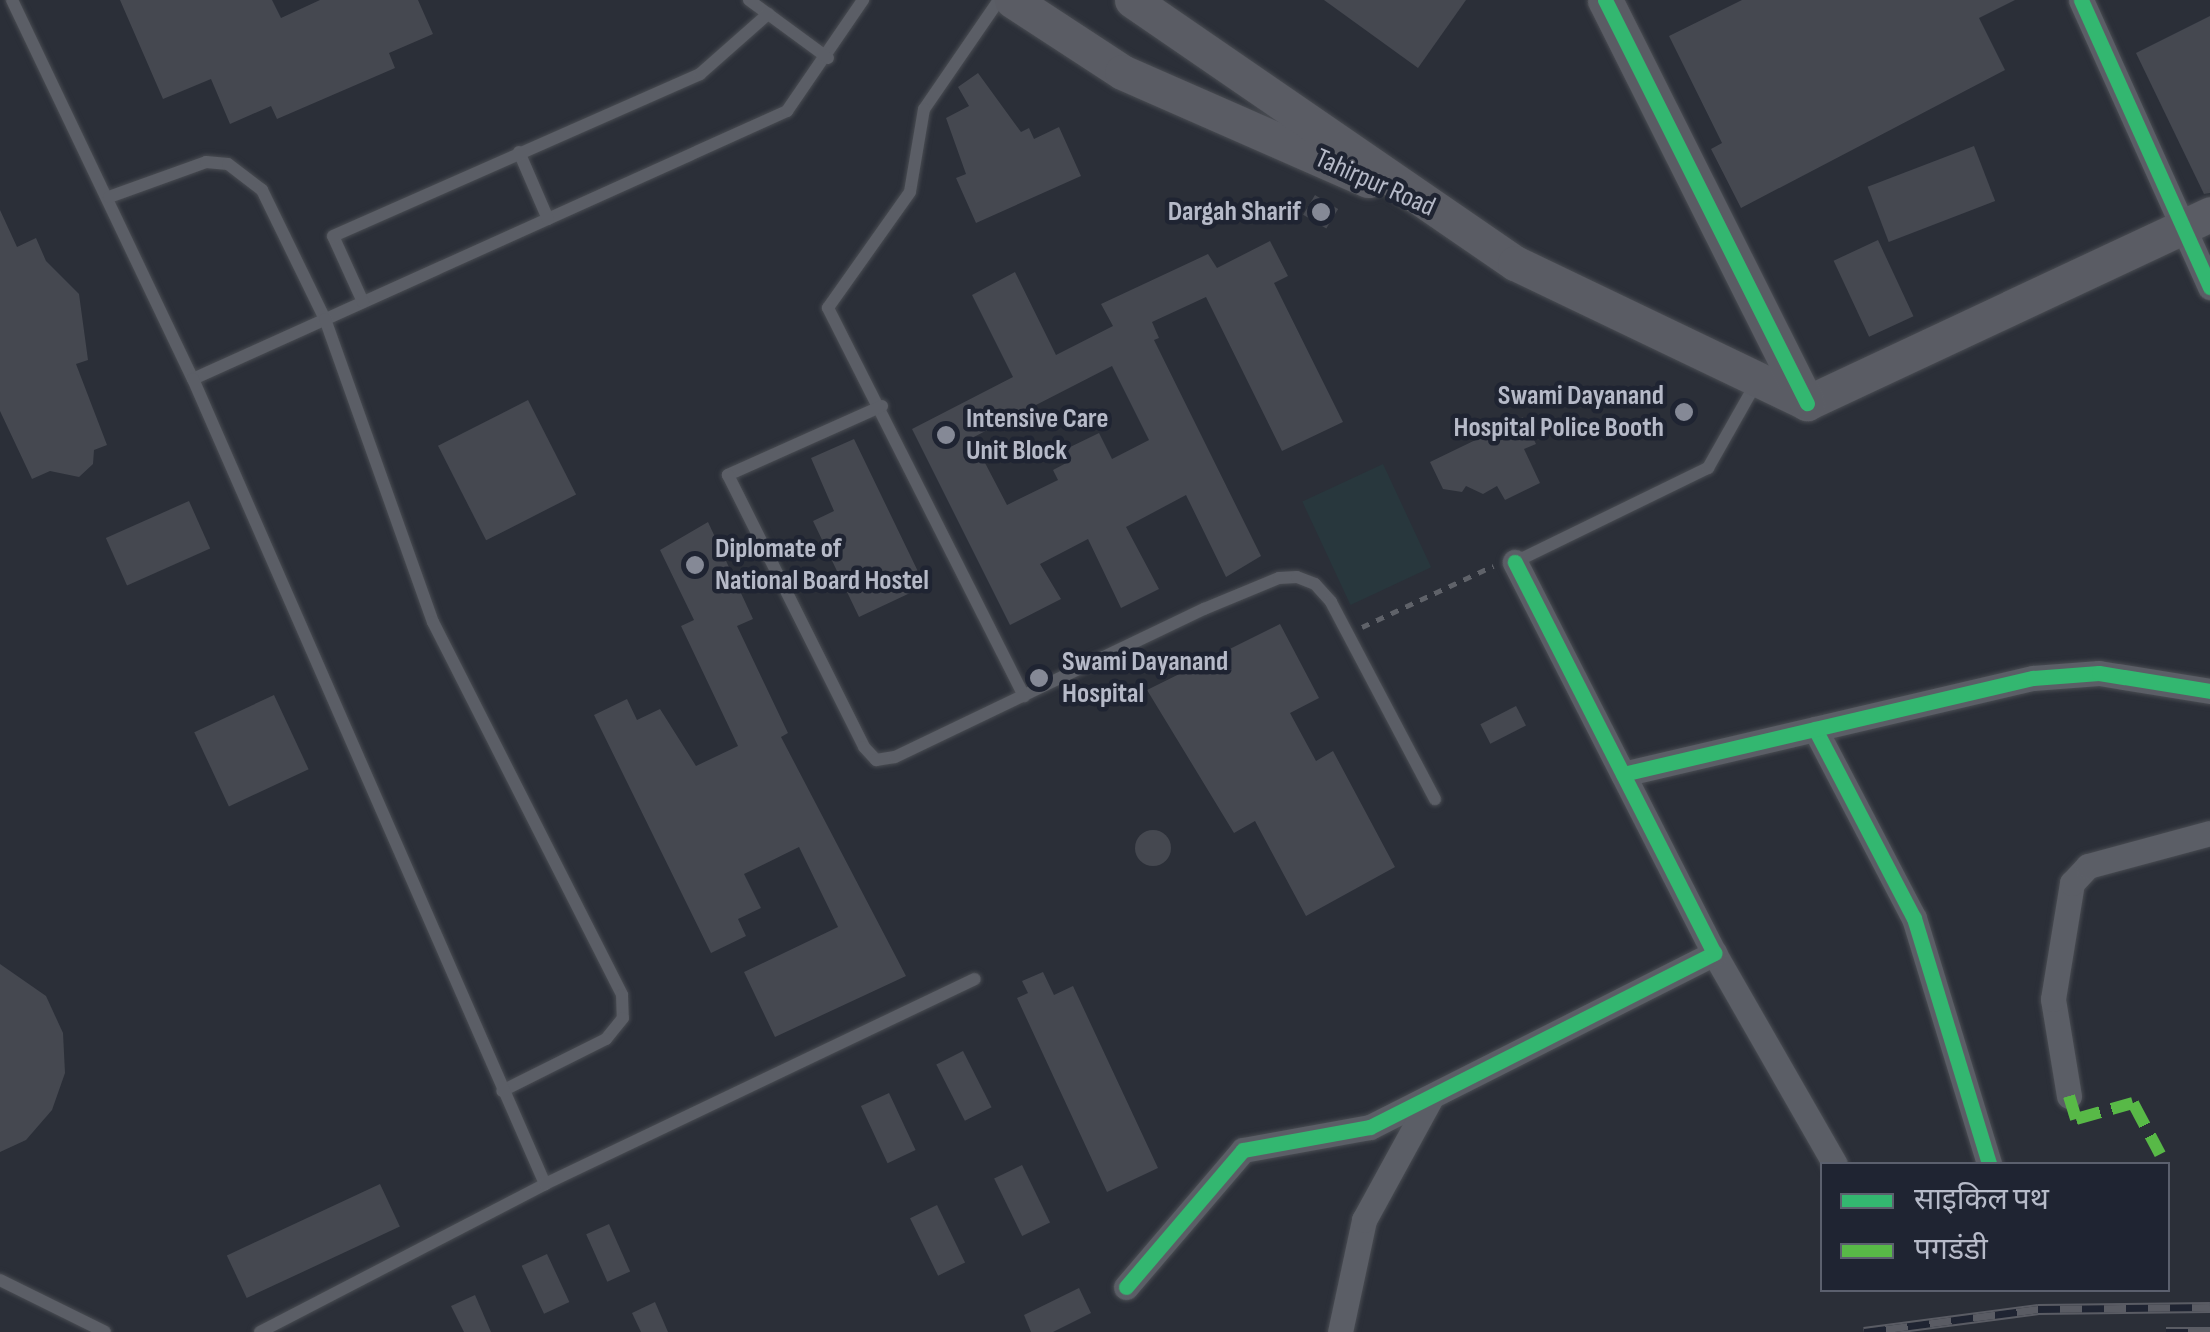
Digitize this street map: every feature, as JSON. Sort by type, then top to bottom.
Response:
[{"type":"main road","name":"Tahirpur Road","points":[[1012,0],[1122,72],[1451,216]]},
{"type":"main road","name":"Tahirpur Road","points":[[1132,0],[1451,216]]},
{"type":"main road","points":[[1605,0],[1807,403]]},
{"type":"main road","points":[[1198,105],[1226,64]]},
{"type":"main road","points":[[1451,216],[1515,263],[1756,383],[1807,403],[2195,221]]},
{"type":"street","points":[[2081,0],[2195,221],[2210,288]]},
{"type":"street","points":[[1515,562],[1714,953],[1833,1162]]},
{"type":"street","points":[[1623,774],[2033,678],[2099,674],[2210,691]]},
{"type":"street","points":[[1815,729],[1914,918],[1988,1162]]},
{"type":"street","points":[[2068,1096],[2053,998],[2072,883],[2088,866],[2210,833]]},
{"type":"street","points":[[1126,1287],[1243,1150],[1370,1127],[1714,953]]},
{"type":"street","points":[[1340,1332],[1364,1220],[1432,1096]]},
{"type":"lane","points":[[12,0],[193,379],[545,1184]]},
{"type":"lane","points":[[749,0],[828,58]]},
{"type":"lane","points":[[193,379],[786,111],[828,58],[863,0]]},
{"type":"lane","points":[[999,0],[924,110],[910,192],[828,308],[882,406],[1024,696]]},
{"type":"lane","points":[[362,302],[333,236],[700,74],[768,14]]},
{"type":"lane","points":[[519,152],[548,219]]},
{"type":"lane","points":[[109,197],[182,167],[228,164],[262,190],[325,320],[434,622],[622,995],[623,1018],[606,1038],[502,1091]]},
{"type":"lane","points":[[1515,562],[1708,468],[1756,383]]},
{"type":"lane","points":[[882,406],[728,475],[864,747],[876,760],[1279,578],[1315,584],[1348,633],[1435,799]]},
{"type":"lane","points":[[260,1332],[545,1184],[975,978]]},
{"type":"lane","points":[[0,1280],[105,1332]]},
{"type":"path","points":[[1348,633],[1515,562]]},
{"type":"shaded area","points":[[1383,464],[1431,567],[1351,605],[1302,502]]},
{"type":"building","points":[[120,0],[272,0],[281,18],[320,0],[418,0],[433,34],[389,53],[395,68],[277,119],[271,106],[230,124],[211,79],[163,99]]},
{"type":"building","points":[[1324,0],[1466,0],[1418,68]]},
{"type":"building","points":[[1742,0],[2015,0],[1979,18],[2005,70],[1741,208],[1711,149],[1722,143],[1669,36]]},
{"type":"building","points":[[2210,16],[2210,193],[2204,194],[2136,53]]},
{"type":"building","points":[[978,73],[1021,132],[1029,128],[1034,139],[1059,127],[1081,176],[976,223],[956,178],[966,174],[946,118],[969,106],[958,87]]},
{"type":"building","points":[[1974,146],[1995,201],[1889,242],[1868,187]]},
{"type":"building","name":"Dargah Sharif","points":[[1315,195],[1338,209],[1326,229],[1303,215]]},
{"type":"building","points":[[0,210],[17,247],[36,238],[46,261],[79,294],[88,360],[76,364],[107,445],[94,450],[93,464],[79,477],[50,471],[32,479],[0,411]]},
{"type":"building","points":[[1878,240],[1913,316],[1869,337],[1834,261]]},
{"type":"building","name":"Intensive Care Unit Block","points":[[1270,241],[1288,276],[1274,283],[1343,422],[1282,451],[1206,297],[1152,322],[1159,338],[1154,340],[1261,556],[1226,577],[1186,495],[1126,527],[1159,589],[1121,608],[1088,539],[1040,564],[1061,599],[1010,625],[912,429],[1013,377],[972,295],[1015,272],[1056,355],[1113,326],[1101,304],[1208,254],[1217,268]],"holes":[[[1112,366],[1149,440],[1112,459],[1099,433],[1064,450],[1070,461],[1053,470],[1058,480],[1007,505],[972,438]]]},
{"type":"building","points":[[528,400],[576,494],[486,540],[438,446]]},
{"type":"building","points":[[1523,417],[1536,444],[1524,449],[1540,483],[1505,500],[1497,486],[1483,494],[1466,486],[1462,492],[1443,489],[1430,462]]},
{"type":"building","points":[[854,439],[925,586],[859,617],[813,521],[834,511],[811,458]]},
{"type":"building","points":[[189,501],[210,549],[127,586],[106,538]]},
{"type":"building","points":[[708,522],[753,619],[737,626],[788,733],[781,737],[906,976],[775,1037],[744,972],[838,927],[799,847],[744,874],[761,908],[738,919],[746,936],[711,953],[594,715],[627,699],[637,720],[660,709],[696,766],[738,746],[681,626],[694,620],[660,550]]},
{"type":"building","points":[[1280,624],[1319,698],[1290,713],[1316,761],[1333,751],[1395,867],[1306,916],[1255,821],[1234,833],[1147,690]]},
{"type":"building","points":[[274,695],[309,769],[229,807],[194,732]]},
{"type":"building","points":[[1516,706],[1526,726],[1490,744],[1480,724]]},
{"type":"building","points":[[1153,830],[1165,836],[1171,848],[1165,860],[1153,866],[1141,860],[1135,848],[1141,836]]},
{"type":"building","points":[[0,964],[46,996],[63,1033],[65,1073],[52,1110],[26,1140],[0,1152]]},
{"type":"building","points":[[1043,972],[1054,995],[1073,986],[1158,1168],[1107,1192],[1017,998],[1028,993],[1022,981]]},
{"type":"building","points":[[963,1051],[992,1107],[965,1121],[936,1065]]},
{"type":"building","points":[[889,1093],[916,1150],[888,1163],[861,1106]]},
{"type":"building","points":[[1022,1165],[1050,1223],[1022,1236],[994,1179]]},
{"type":"building","points":[[380,1184],[400,1227],[247,1298],[227,1255]]},
{"type":"building","points":[[937,1205],[965,1263],[938,1276],[910,1218]]},
{"type":"building","points":[[609,1224],[630,1272],[607,1282],[586,1234]]},
{"type":"building","points":[[547,1254],[569,1302],[544,1314],[522,1266]]},
{"type":"building","points":[[1079,1288],[1091,1313],[1053,1332],[1031,1332],[1024,1315]]},
{"type":"building","points":[[475,1295],[491,1332],[464,1332],[451,1306]]},
{"type":"building","points":[[655,1302],[668,1332],[641,1332],[632,1313]]},
{"type":"railway","points":[[1864,1332],[2038,1309],[2210,1307]]},
{"type":"railway","points":[[2166,1332],[2210,1332]]},
{"type":"marked path","points":[[2069,1096],[2076,1119],[2133,1103],[2160,1154]]},
{"type":"cycle path","points":[[1605,0],[1807,403]]},
{"type":"cycle path","points":[[2081,0],[2210,287]]},
{"type":"cycle path","points":[[1126,1287],[1243,1150],[1370,1127],[1714,953],[1515,562]]},
{"type":"cycle path","points":[[1623,774],[2033,678],[2099,673],[2210,691]]},
{"type":"cycle path","points":[[1815,729],[1914,918],[1988,1162]]},
{"type":"place","name":"Dargah Sharif","points":[[1321,212]]},
{"type":"place","name":"Swami Dayanand Hospital Police Booth","points":[[1684,412]]},
{"type":"place","name":"Intensive Care Unit Block","points":[[946,435]]},
{"type":"place","name":"Diplomate of National Board Hostel","points":[[695,565]]},
{"type":"place","name":"Swami Dayanand Hospital","points":[[1039,678]]}]
